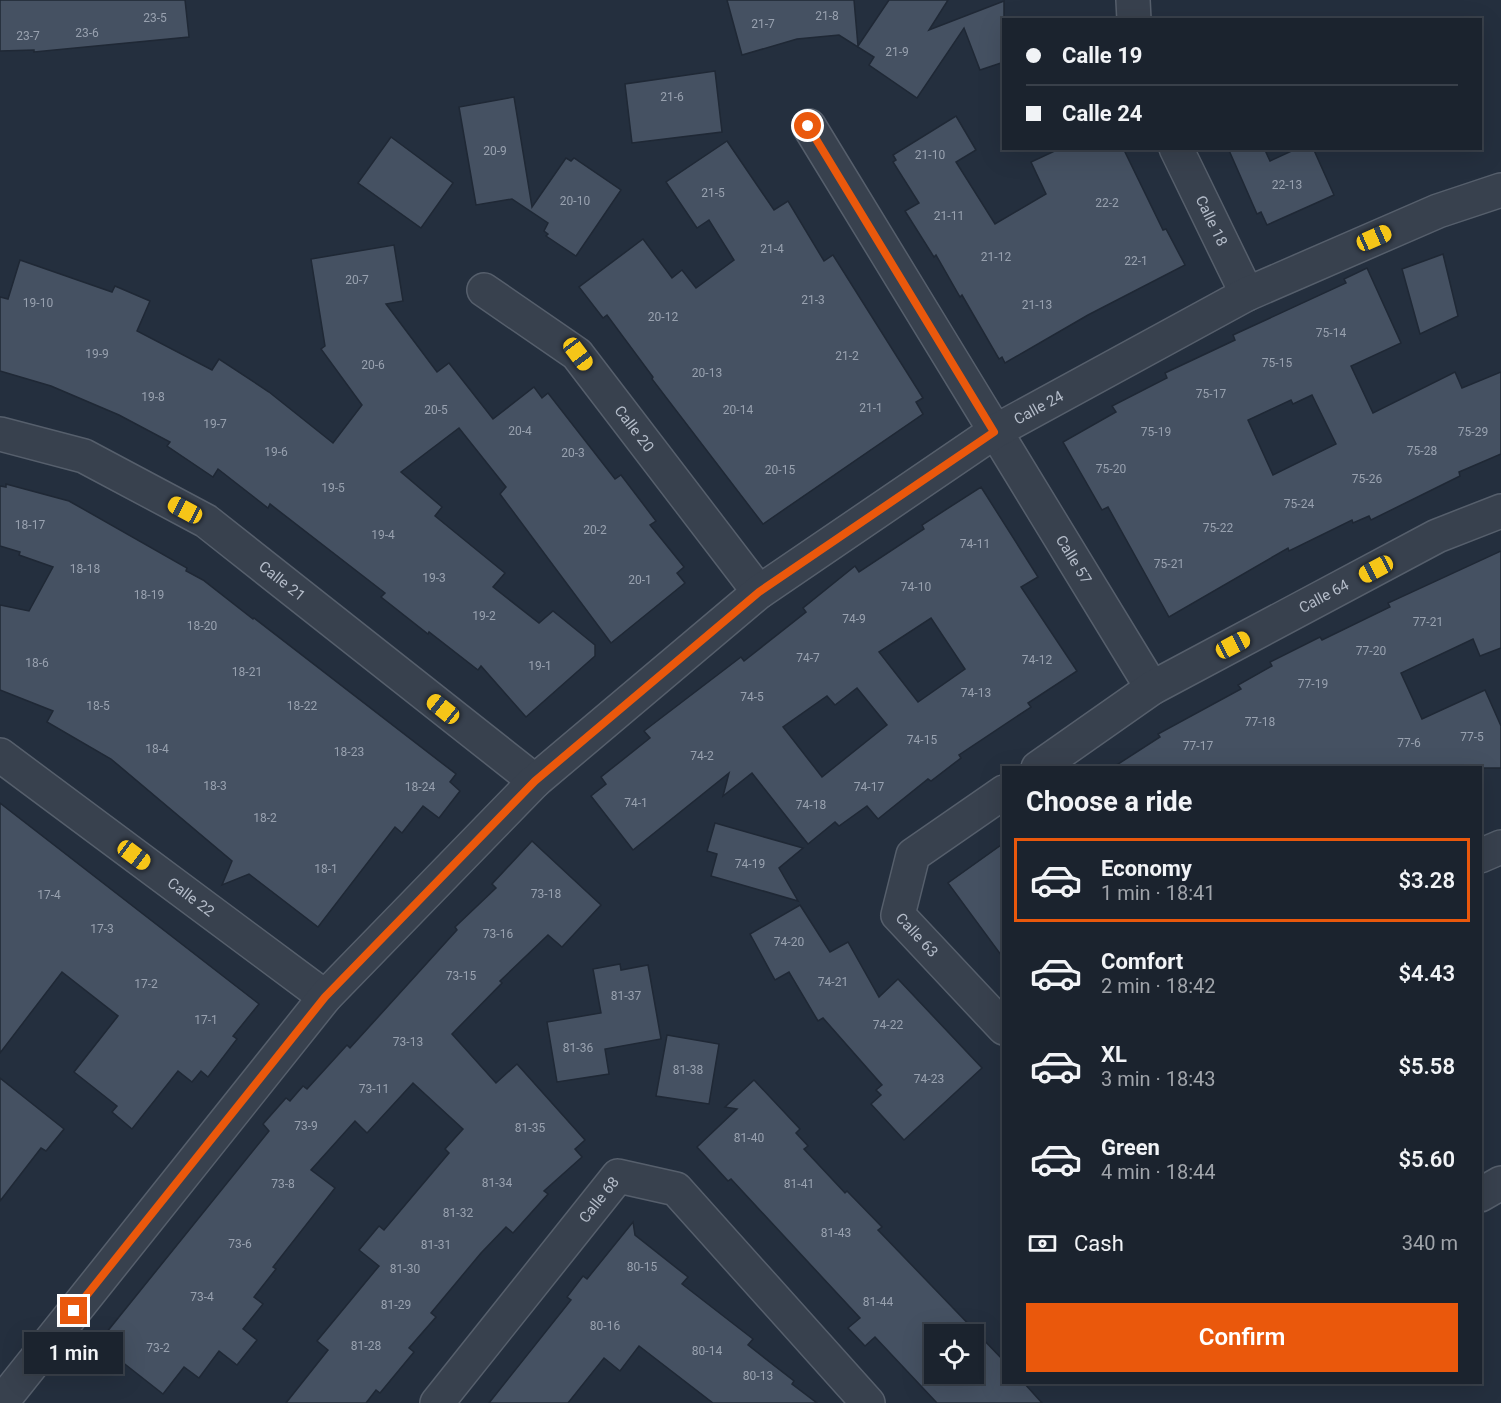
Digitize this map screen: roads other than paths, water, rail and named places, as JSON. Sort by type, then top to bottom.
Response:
[{"type":"street","points":[[1132,0],[1134,18]]},
{"type":"street","name":"Calle 57","points":[[808,126],[1152,688]]},
{"type":"street","name":"Calle 18","points":[[1177,150],[1246,294]]},
{"type":"street","name":"Calle 24","points":[[0,1403],[325,997],[535,781],[759,592],[994,432],[1246,294],[1438,211],[1501,190]]},
{"type":"street","name":"Calle 20","points":[[484,290],[578,354],[759,592]]},
{"type":"street","name":"Calle 21","points":[[0,434],[84,456],[206,521],[535,781]]},
{"type":"street","name":"Calle 64","points":[[1152,688],[1437,536],[1501,511]]},
{"type":"street","points":[[1041,766],[1152,688]]},
{"type":"street","name":"Calle 22","points":[[0,755],[325,997]]},
{"type":"street","name":"Calle 63","points":[[1002,793],[913,855],[898,915],[1002,1026]]},
{"type":"street","points":[[1482,855],[1501,847]]},
{"type":"street","name":"Calle 68","points":[[437,1403],[618,1176],[676,1189],[868,1403]]}]
